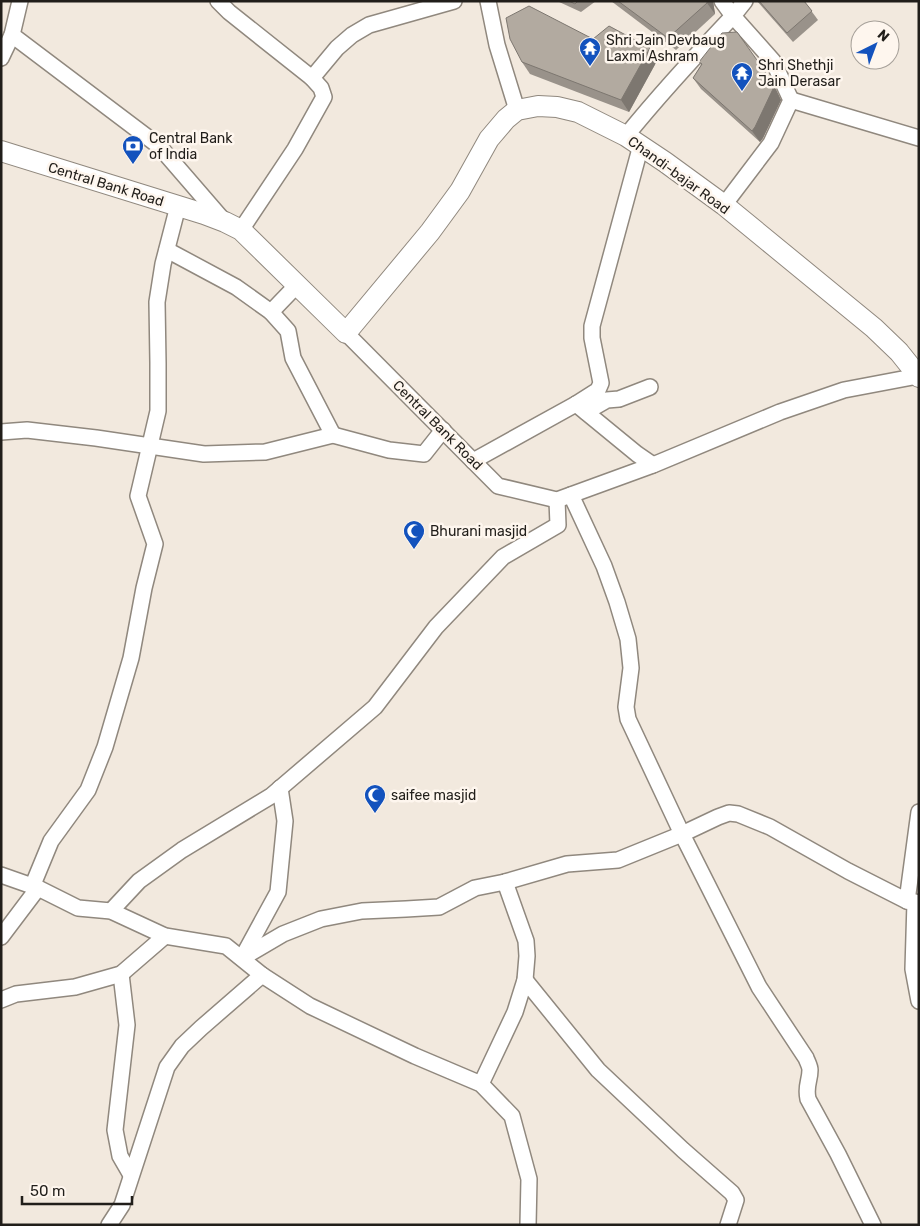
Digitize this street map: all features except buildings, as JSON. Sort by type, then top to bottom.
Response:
[{"type":"main road","name":"Chandi-bajar Road","points":[[517,110],[538,106],[557,107],[578,112],[633,140],[724,205],[874,328],[899,352],[919,376]]},
{"type":"main road","points":[[346,333],[430,232],[460,192],[489,140],[506,119],[517,110]]},
{"type":"main road","name":"Central Bank Road","points":[[1,152],[204,214],[233,226],[346,333]]},
{"type":"street","points":[[1,58],[20,1]]},
{"type":"street","points":[[7,37],[159,146],[233,226],[295,149],[324,97],[321,88],[312,78],[229,12],[218,1]]},
{"type":"street","points":[[312,78],[337,48],[352,35],[369,25],[454,1]]},
{"type":"street","points":[[488,1],[497,45],[517,110]]},
{"type":"street","points":[[722,1],[773,61],[791,100],[919,138]]},
{"type":"street","points":[[581,408],[598,390],[601,383],[592,338],[592,326],[633,140],[657,98],[745,1]]},
{"type":"street","points":[[724,205],[770,143],[791,100]]},
{"type":"street","points":[[1,937],[35,887],[51,841],[88,790],[105,747],[131,658],[144,588],[155,544],[138,496],[158,411],[157,302],[163,264],[178,206]]},
{"type":"street","points":[[167,250],[236,287],[271,312],[288,331],[293,358],[333,435]]},
{"type":"street","points":[[271,312],[297,285]]},
{"type":"street","name":"Central Bank Road","points":[[346,333],[498,486],[564,497]]},
{"type":"street","points":[[564,497],[653,465],[780,412],[844,390],[919,376]]},
{"type":"street","points":[[474,461],[581,408],[607,400],[619,399],[650,387]]},
{"type":"street","points":[[581,408],[653,465]]},
{"type":"street","points":[[1,432],[27,430],[204,454],[265,452],[333,435],[389,450],[424,454],[443,430]]},
{"type":"street","points":[[111,912],[139,881],[182,850],[271,796],[374,707],[436,628],[503,557],[558,525],[564,497]]},
{"type":"street","points":[[564,497],[604,566],[628,640],[631,668],[626,707],[628,720],[682,834],[759,987],[806,1058],[810,1069],[806,1092],[808,1099],[838,1154],[872,1225]]},
{"type":"street","points":[[242,958],[278,892],[285,821],[280,788]]},
{"type":"street","points":[[919,812],[914,902],[913,969],[919,1001]]},
{"type":"street","points":[[242,958],[283,934],[321,919],[362,911],[406,910],[439,906],[475,888],[505,882],[567,864],[618,860],[729,813],[738,814],[770,827],[848,871],[914,902]]},
{"type":"street","points":[[1,875],[35,887],[78,908],[111,912],[165,936],[226,946],[262,975],[310,1006],[415,1056],[481,1084],[512,1116],[530,1179],[528,1225]]},
{"type":"street","points":[[481,1084],[515,1012],[525,980],[526,941],[505,882]]},
{"type":"street","points":[[1,1000],[16,994],[75,987],[121,974],[165,936]]},
{"type":"street","points":[[121,974],[128,1025],[114,1130],[120,1156],[132,1175]]},
{"type":"street","points":[[109,1225],[122,1205],[166,1067],[174,1055],[195,1034],[262,975]]},
{"type":"street","points":[[525,980],[598,1070],[732,1193],[736,1200],[728,1225]]},
{"type":"place","name":"Shri Jain Devbaug Laxmi Ashram","points":[[590,67]]},
{"type":"place","name":"Shri Shethji Jain Derasar","points":[[742,92]]},
{"type":"place","name":"Central Bank of India","points":[[133,165]]},
{"type":"place","name":"Bhurani masjid","points":[[414,550]]},
{"type":"place","name":"saifee masjid","points":[[375,814]]}]
